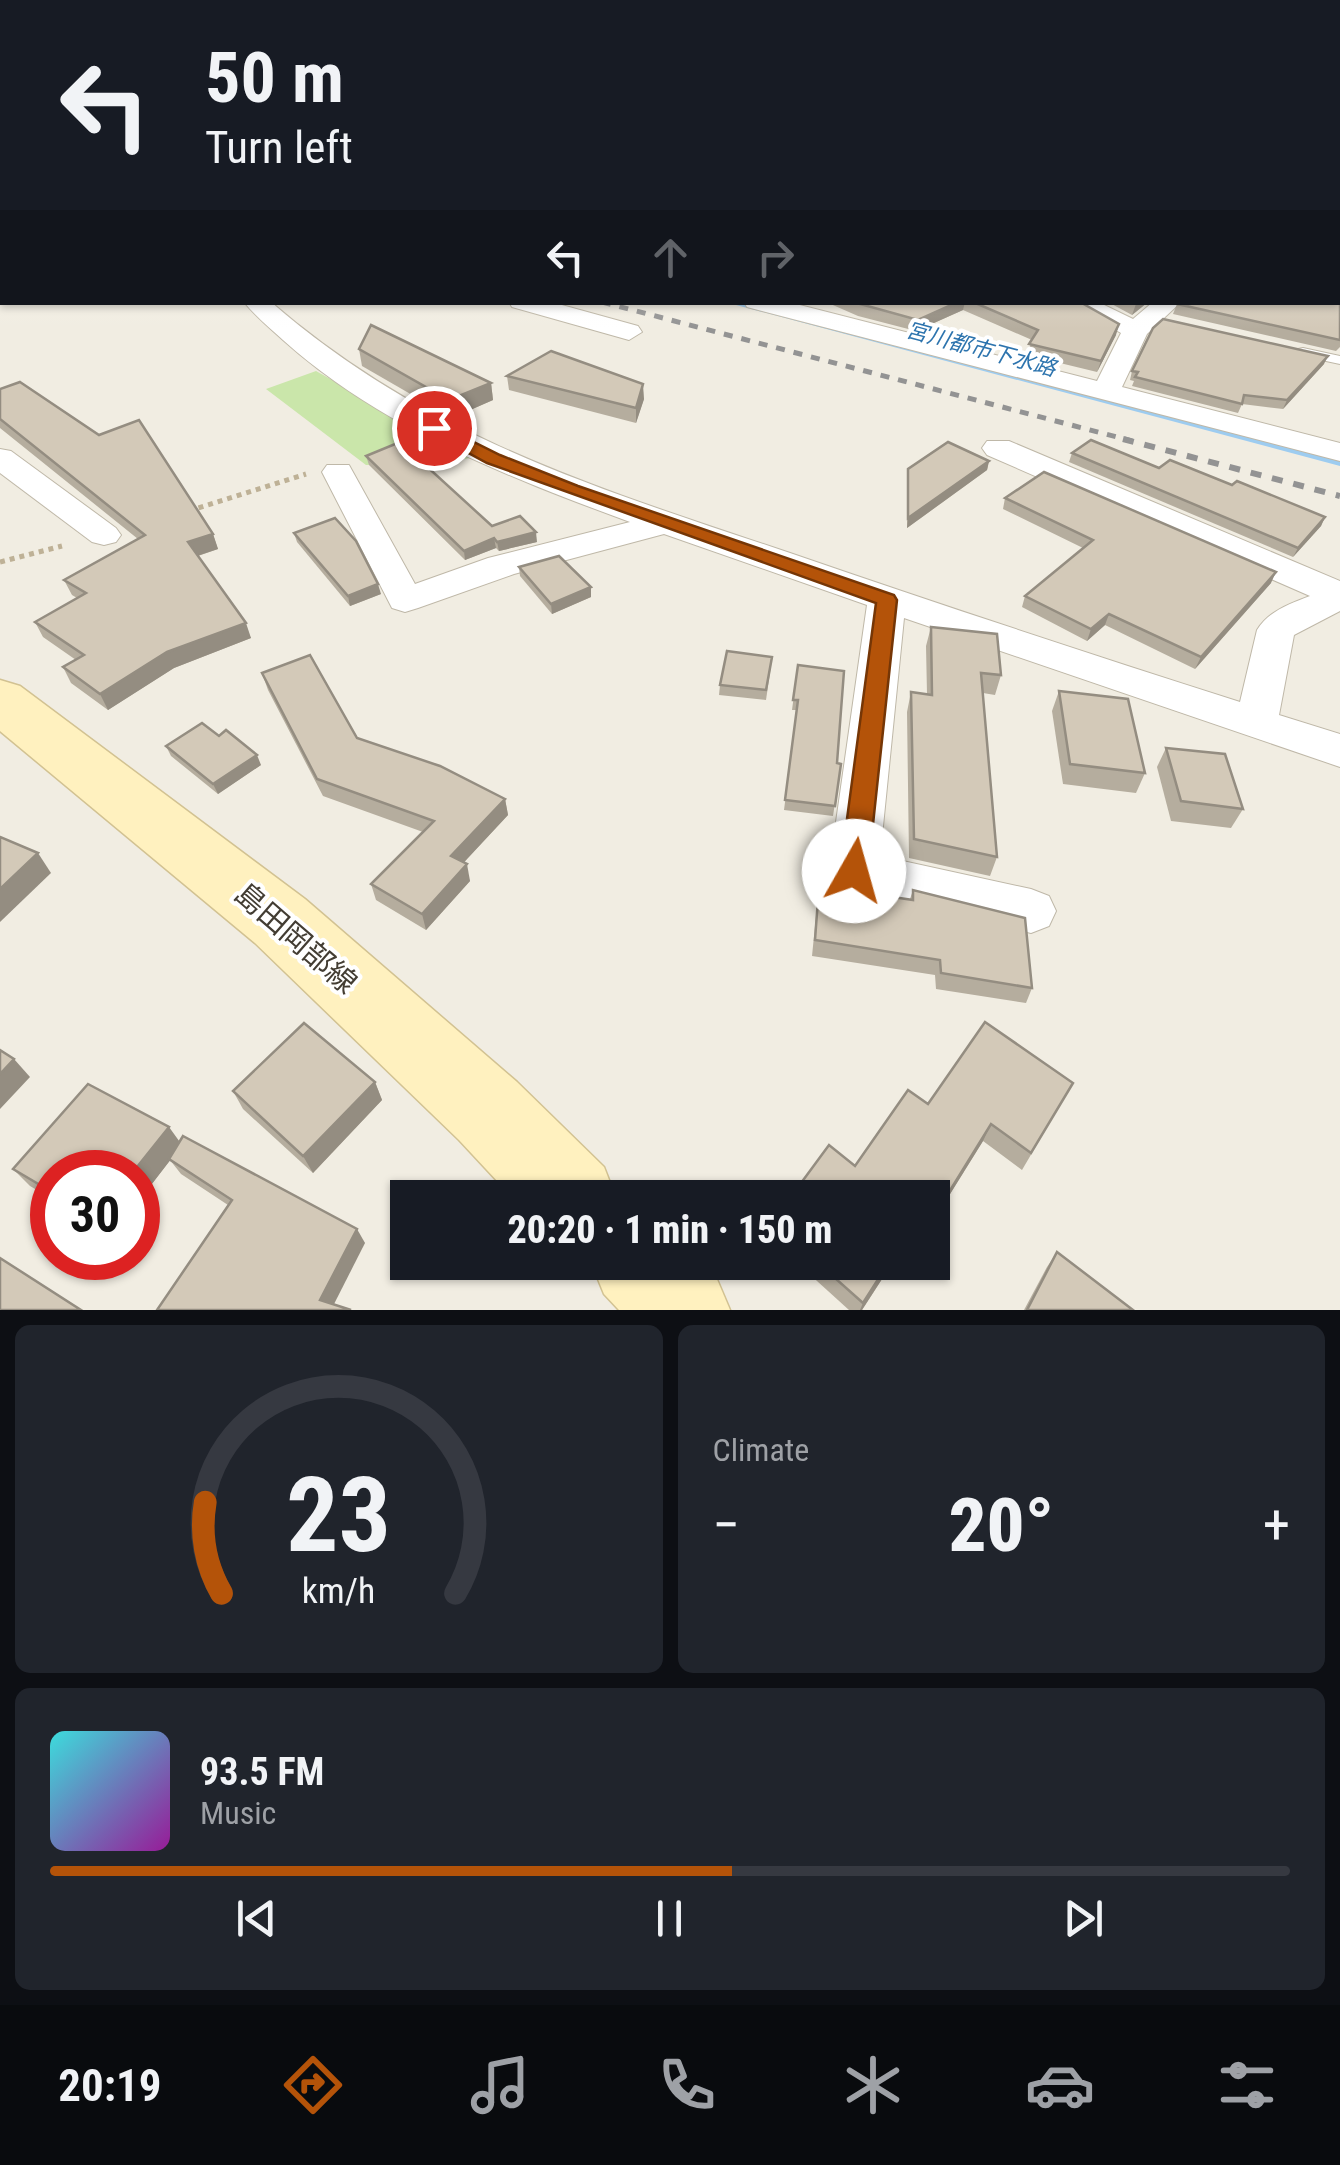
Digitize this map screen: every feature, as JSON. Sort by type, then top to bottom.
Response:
[{"type":"main road","name":"島田岡部線","points":[[0,700],[280,921],[488,1111],[555,1180]]},
{"type":"main road","points":[[654,1280],[683,1310]]},
{"type":"street","points":[[258,305],[296,342],[362,389],[494,459],[887,600],[1340,751]]},
{"type":"street","points":[[531,305],[629,332]]},
{"type":"street","points":[[768,305],[1340,452]]},
{"type":"street","points":[[1093,305],[1156,317],[1105,393]]},
{"type":"street","points":[[998,448],[1340,596]]},
{"type":"street","points":[[0,458],[104,536]]},
{"type":"street","points":[[338,472],[406,600],[502,566],[666,523]]},
{"type":"street","points":[[1256,723],[1276,630],[1291,618],[1340,596]]},
{"type":"street","points":[[887,600],[854,871],[1032,911]]},
{"type":"lane","points":[[1284,347],[1340,360]]},
{"type":"path","points":[[0,562],[104,536],[298,475],[338,472]]},
{"type":"green space","points":[[316,371],[472,458],[437,462],[410,445],[389,453],[404,464],[366,465],[266,389]]},
{"type":"building","points":[[864,305],[951,305],[918,320]]},
{"type":"building","points":[[980,305],[1085,305],[1119,324],[1101,361],[1029,344],[1038,330]]},
{"type":"building","points":[[1182,305],[1340,305],[1340,340]]},
{"type":"building","points":[[1163,319],[1328,356],[1287,400],[1244,395],[1242,404],[1135,377],[1138,372],[1132,371],[1153,328]]},
{"type":"building","points":[[371,325],[491,383],[449,400],[359,349]]},
{"type":"building","points":[[551,351],[643,384],[636,408],[507,376]]},
{"type":"building","points":[[20,382],[99,435],[139,420],[213,534],[188,542],[246,623],[167,652],[100,694],[63,667],[84,655],[35,622],[86,593],[64,580],[145,535],[0,419],[0,389]]},
{"type":"building","points":[[1091,440],[1159,468],[1170,460],[1232,485],[1237,481],[1325,517],[1298,548],[1072,453]]},
{"type":"building","points":[[400,442],[492,526],[520,516],[536,532],[497,542],[494,538],[464,551],[366,456]]},
{"type":"building","points":[[948,442],[989,461],[908,518],[908,469]]},
{"type":"building","points":[[1044,472],[1276,572],[1201,657],[1109,614],[1091,629],[1025,596],[1093,540],[1005,498]]},
{"type":"building","points":[[335,518],[356,541],[378,584],[348,596],[294,533]]},
{"type":"building","points":[[559,556],[591,587],[551,604],[519,567]]},
{"type":"building","points":[[931,627],[997,634],[1001,675],[981,673],[997,857],[914,839],[911,692],[932,695]]},
{"type":"building","points":[[727,651],[772,657],[766,690],[720,685]]},
{"type":"building","points":[[310,655],[357,738],[440,766],[505,799],[451,856],[467,864],[422,914],[371,884],[434,821],[317,779],[262,673]]},
{"type":"building","points":[[798,665],[844,671],[837,763],[841,764],[835,806],[785,800],[798,700],[793,700]]},
{"type":"building","points":[[1059,691],[1128,699],[1145,773],[1070,764]]},
{"type":"building","points":[[202,723],[219,736],[226,730],[257,755],[213,784],[166,746]]},
{"type":"building","points":[[1166,748],[1225,754],[1243,809],[1181,801]]},
{"type":"building","points":[[0,837],[38,853],[0,889]]},
{"type":"building","points":[[819,886],[913,900],[913,890],[1025,918],[1032,988],[941,973],[940,960],[815,940]]},
{"type":"building","points":[[985,1022],[1073,1083],[1031,1153],[991,1124],[950,1191],[950,1180],[803,1180],[829,1145],[855,1166],[908,1090],[928,1104]]},
{"type":"building","points":[[304,1023],[375,1082],[303,1156],[233,1091]]},
{"type":"building","points":[[0,1050],[14,1059],[0,1074]]},
{"type":"building","points":[[88,1084],[169,1127],[151,1150],[30,1150],[30,1179],[13,1169]]},
{"type":"building","points":[[183,1136],[357,1229],[320,1300],[351,1310],[157,1310],[232,1200],[169,1159]]},
{"type":"building","points":[[1057,1252],[1133,1310],[1027,1310]]},
{"type":"building","points":[[0,1258],[81,1310],[0,1310]]},
{"type":"building","points":[[837,1280],[878,1280],[863,1303]]},
{"type":"waterway","name":"宮川都市下水路","points":[[740,305],[1340,463]]},
{"type":"railway","points":[[613,305],[1132,441]]},
{"type":"railway","points":[[1123,439],[1340,496]]},
{"type":"route","points":[[434,428],[494,459],[571,490],[887,600],[854,871]]}]
